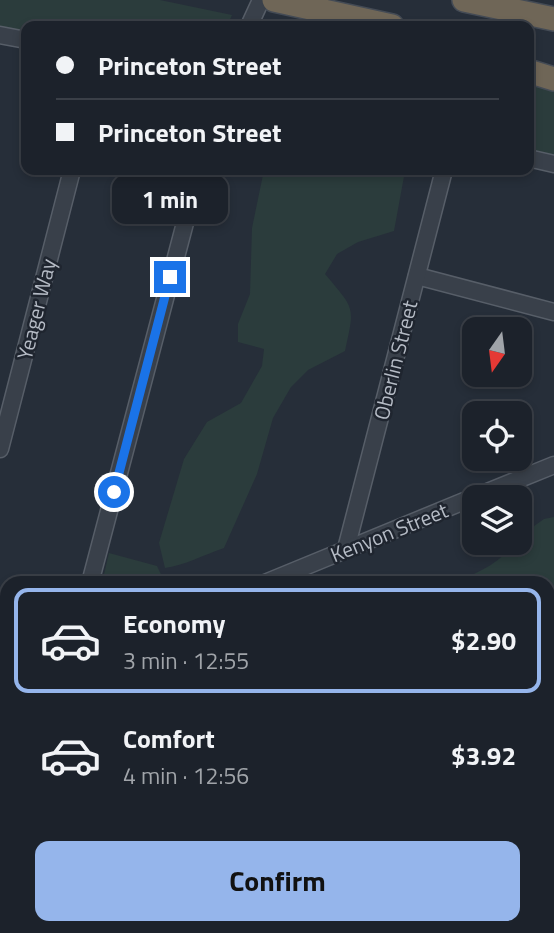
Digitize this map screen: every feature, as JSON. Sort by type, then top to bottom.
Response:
[{"type":"highway","points":[[464,0],[554,19]]},
{"type":"highway","points":[[533,0],[554,3]]},
{"type":"highway","points":[[273,1],[350,21]]},
{"type":"highway","points":[[273,1],[368,21]]},
{"type":"highway","points":[[534,58],[554,62]]},
{"type":"highway","points":[[534,73],[554,79]]},
{"type":"street","points":[[253,21],[273,1]]},
{"type":"street","points":[[0,35],[21,39]]},
{"type":"street","points":[[534,159],[554,164]]},
{"type":"street","name":"Yeager Way","points":[[0,449],[71,175]]},
{"type":"street","points":[[92,576],[198,175]]},
{"type":"street","name":"Oberlin Street","points":[[346,550],[443,175]]},
{"type":"street","points":[[417,276],[554,312]]},
{"type":"street","name":"Kenyon Street","points":[[505,485],[554,465]]},
{"type":"street","name":"Kenyon Street","points":[[282,576],[462,502]]},
{"type":"shaded area","points":[[0,0],[160,0],[232,15],[229,21],[21,21],[21,31],[0,26]]},
{"type":"shaded area","points":[[534,84],[554,90],[554,155],[534,150]]},
{"type":"shaded area","points":[[263,175],[404,175],[394,231],[358,242],[337,254],[325,274],[350,309],[345,351],[308,370],[291,387],[273,418],[257,474],[224,548],[165,568],[159,543],[184,459],[207,422],[241,403],[262,366],[264,349],[238,342],[238,324],[250,294],[252,228]]},
{"type":"shaded area","points":[[554,517],[554,576],[467,576],[494,563],[503,555],[532,555],[532,528],[544,519]]},
{"type":"shaded area","points":[[109,553],[157,566],[162,576],[104,576]]},
{"type":"route","points":[[114,492],[170,277]]}]
